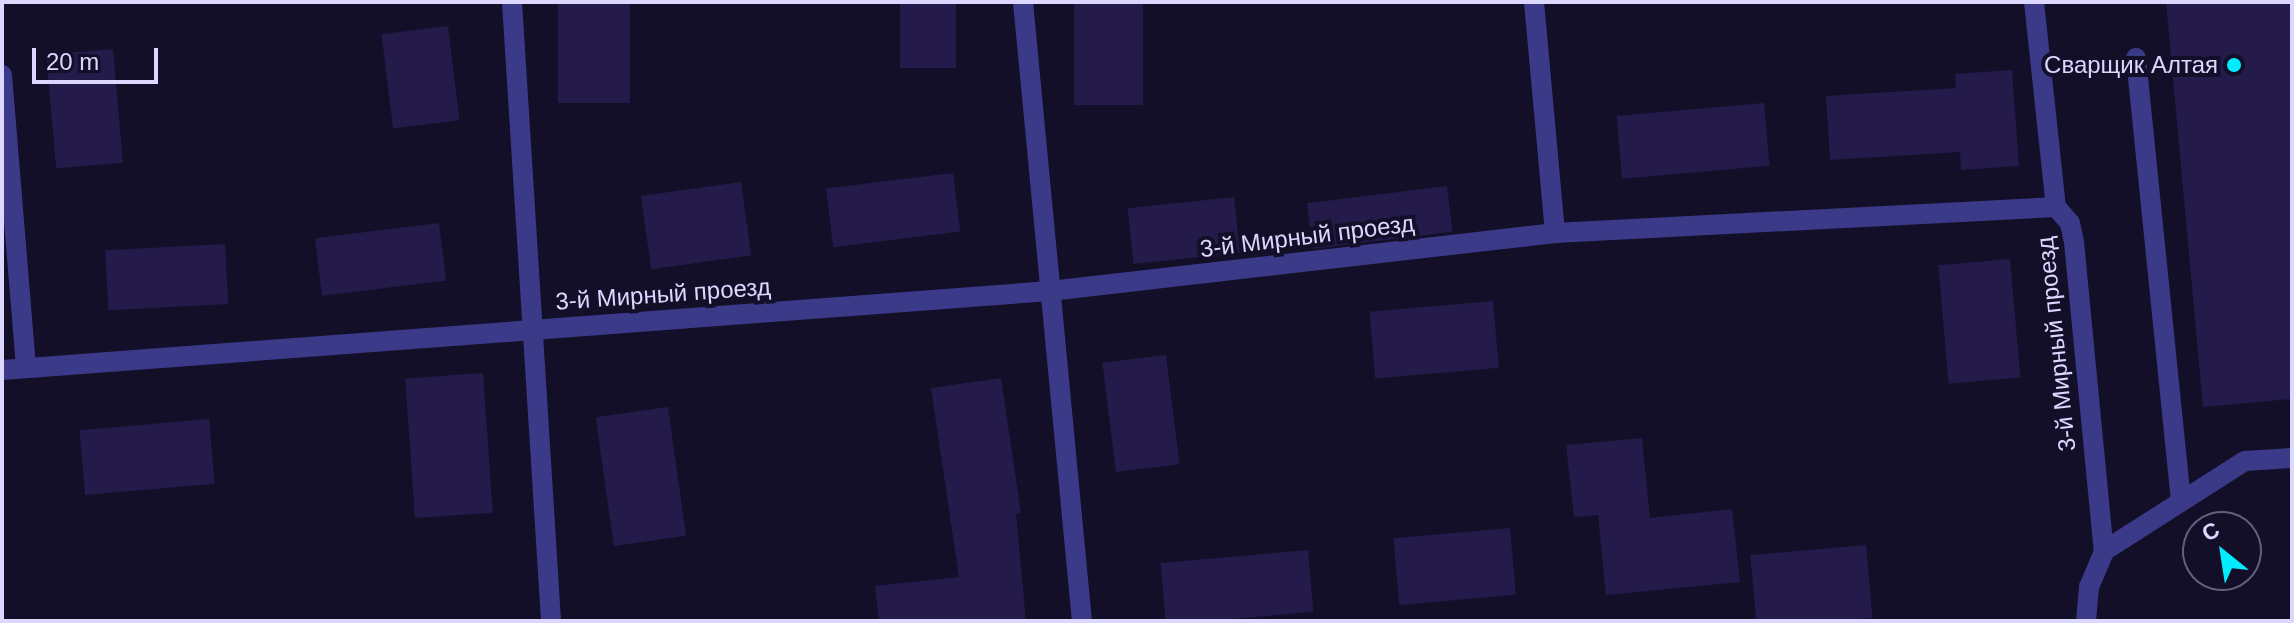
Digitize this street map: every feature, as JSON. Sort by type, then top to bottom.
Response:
[{"type":"street","points":[[512,2],[551,621]]},
{"type":"street","points":[[1023,2],[1082,621]]},
{"type":"street","points":[[1534,2],[1555,233]]},
{"type":"street","points":[[2034,2],[2056,207]]},
{"type":"street","points":[[2136,58],[2181,500]]},
{"type":"street","points":[[2,75],[26,368]]},
{"type":"street","name":"3-й Мирный проезд","points":[[2,370],[1050,291],[1555,233],[2056,207],[2070,223],[2074,242],[2104,551]]},
{"type":"street","points":[[2086,621],[2089,587],[2104,551],[2245,461],[2292,458]]},
{"type":"building","points":[[558,2],[630,2],[630,103],[558,103]]},
{"type":"building","points":[[900,2],[956,2],[956,68],[900,68]]},
{"type":"building","points":[[1074,2],[1143,2],[1143,105],[1074,105]]},
{"type":"building","points":[[2166,2],[2292,2],[2292,399],[2203,407]]},
{"type":"building","points":[[448,26],[460,120],[393,128],[381,34]]},
{"type":"building","points":[[113,49],[123,163],[56,168],[46,55]]},
{"type":"building","points":[[2012,70],[2019,166],[1961,170],[1960,152],[1830,160],[1826,96],[1956,88],[1955,74]]},
{"type":"building","points":[[1764,103],[1769,166],[1622,179],[1617,116]]},
{"type":"building","points":[[953,173],[960,232],[833,247],[826,189]]},
{"type":"building","points":[[741,182],[751,255],[651,269],[641,196]]},
{"type":"building","points":[[1447,186],[1453,232],[1313,249],[1307,203]]},
{"type":"building","points":[[1234,197],[1240,253],[1133,264],[1128,208]]},
{"type":"building","points":[[439,223],[446,281],[322,296],[315,238]]},
{"type":"building","points":[[225,244],[228,304],[108,310],[105,250]]},
{"type":"building","points":[[2010,259],[2020,378],[1949,384],[1938,265]]},
{"type":"building","points":[[1493,301],[1499,368],[1375,379],[1369,312]]},
{"type":"building","points":[[1166,355],[1179,464],[1116,472],[1102,363]]},
{"type":"building","points":[[483,373],[493,513],[415,518],[405,378]]},
{"type":"building","points":[[1001,378],[1021,513],[1016,514],[1026,621],[879,621],[875,586],[959,577],[931,388]]},
{"type":"building","points":[[668,407],[686,536],[614,546],[596,417]]},
{"type":"building","points":[[209,419],[215,484],[85,495],[79,430]]},
{"type":"building","points":[[1642,438],[1650,518],[1732,509],[1740,582],[1606,595],[1598,515],[1574,517],[1566,445]]},
{"type":"building","points":[[1510,528],[1516,595],[1399,605],[1393,538]]},
{"type":"building","points":[[1866,545],[1872,618],[1756,621],[1750,555]]},
{"type":"building","points":[[1308,550],[1313,612],[1208,621],[1166,621],[1161,563]]},
{"type":"place","name":"Сварщик Алтая","points":[[2234,65]]}]
